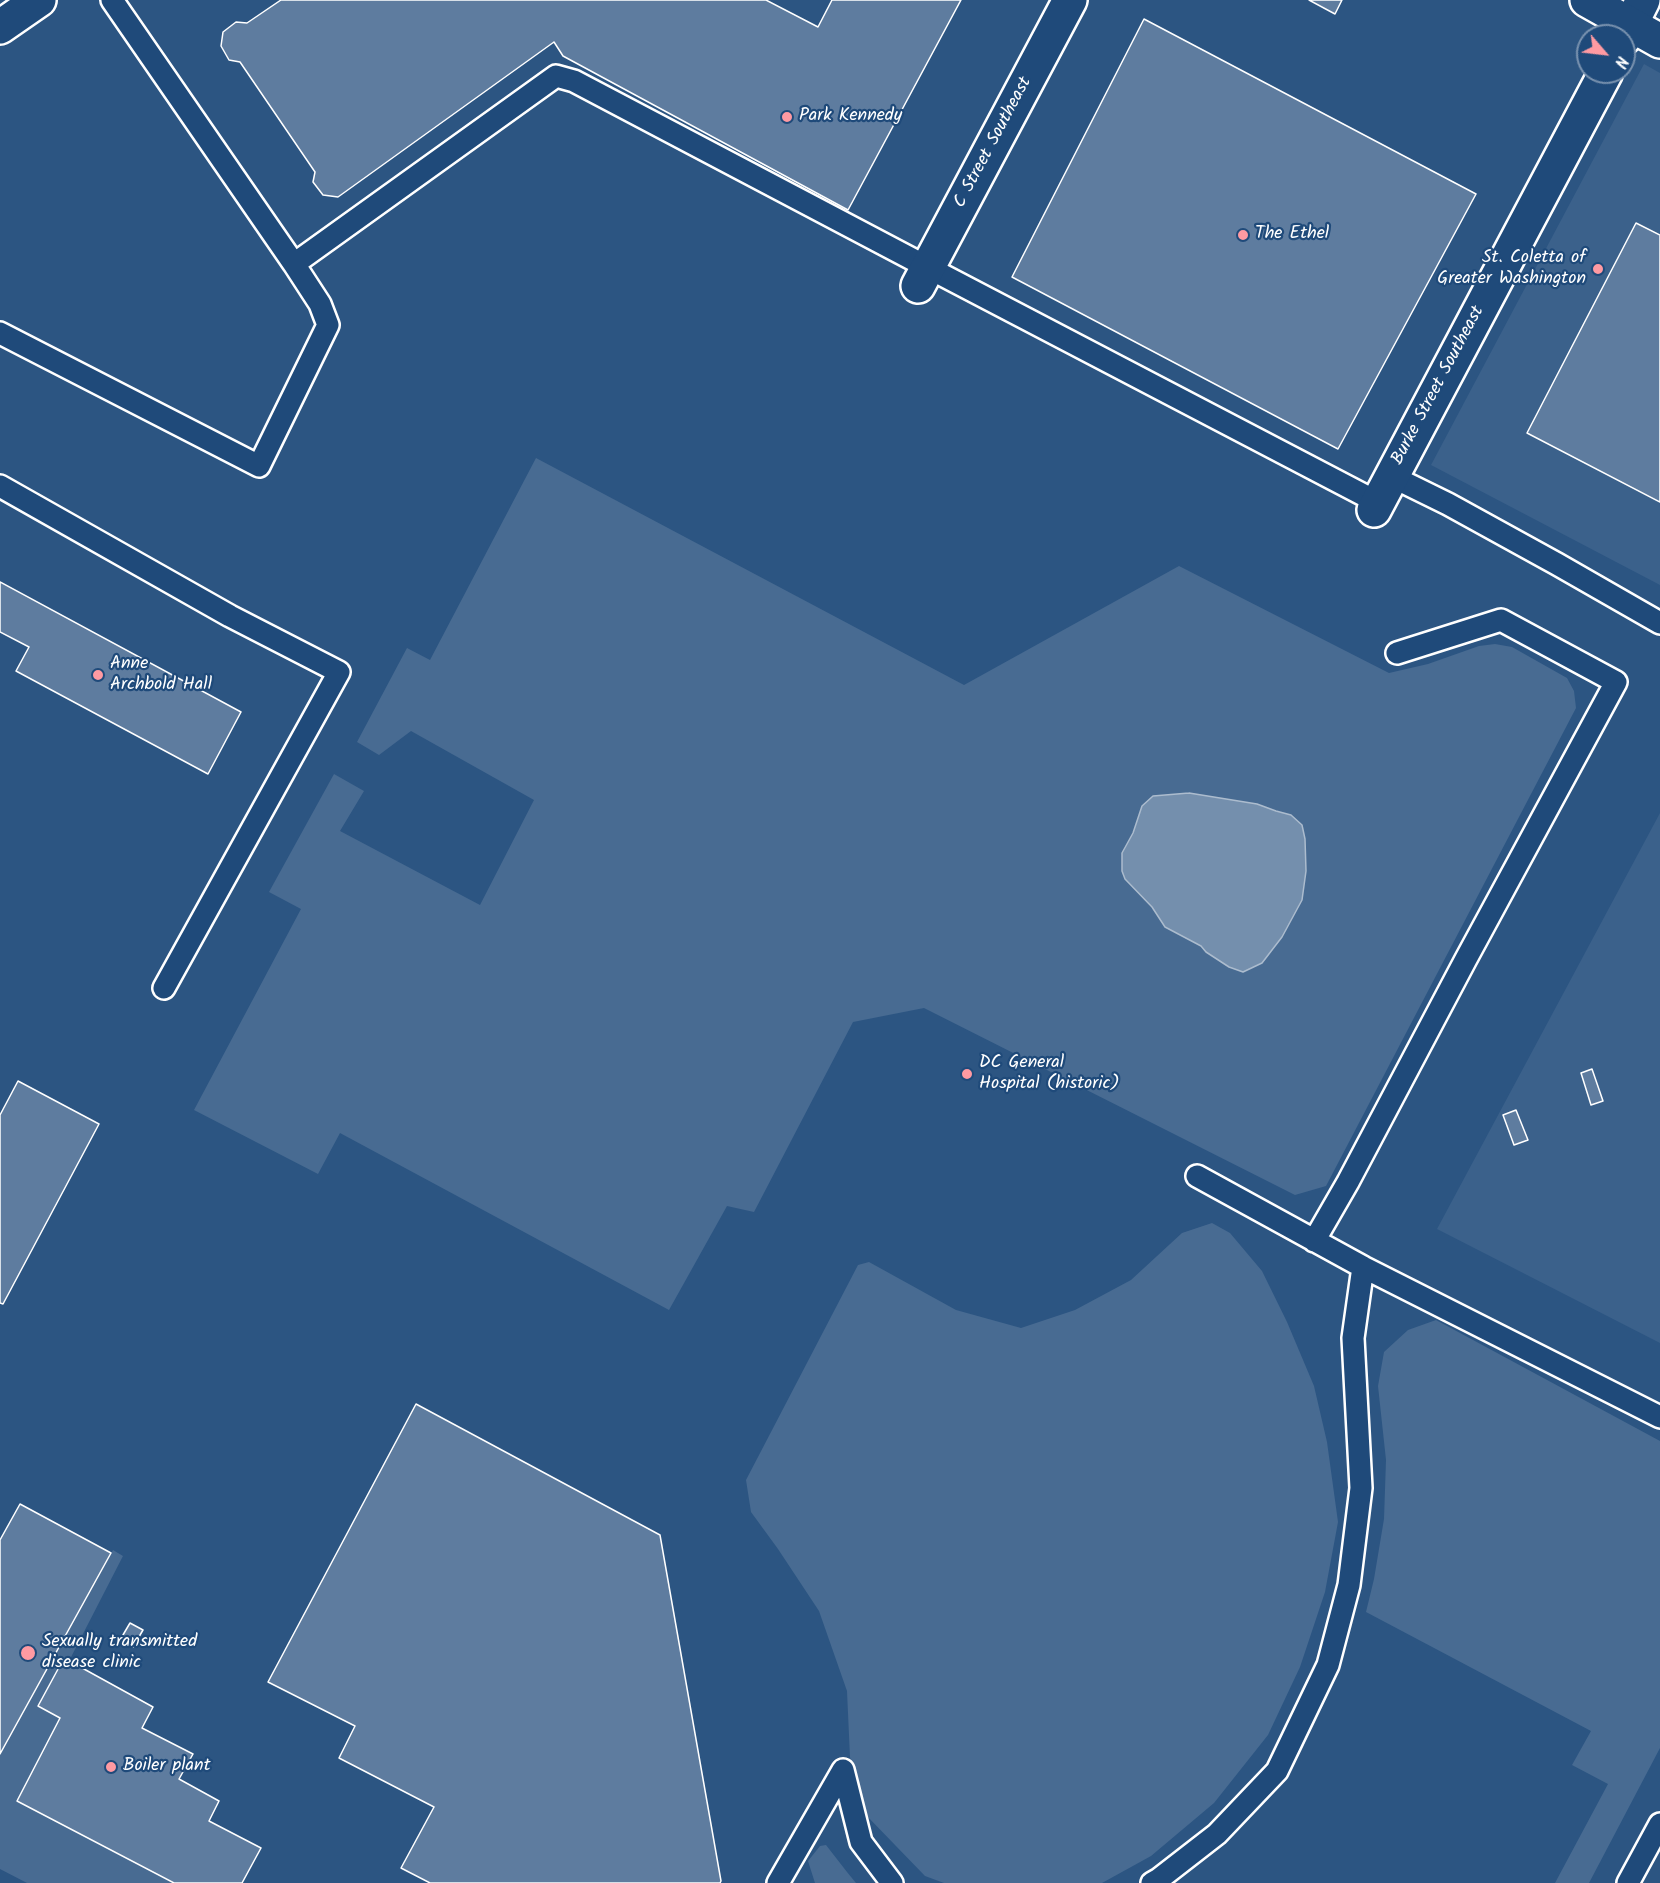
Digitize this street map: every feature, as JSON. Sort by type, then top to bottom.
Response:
[{"type":"street","points":[[0,27],[39,0]]},
{"type":"street","name":"C Street Southeast","points":[[923,277],[1070,0]]},
{"type":"street","points":[[1587,0],[1633,21],[1660,41]]},
{"type":"street","name":"Burke Street Southeast","points":[[1381,496],[1600,84]]},
{"type":"lane","points":[[0,333],[259,465],[328,324],[320,304],[294,264],[112,0]]},
{"type":"lane","points":[[294,264],[556,76],[574,81],[923,277],[1381,496],[1468,515],[1660,623]]},
{"type":"lane","points":[[0,486],[230,616],[339,672],[164,988]]},
{"type":"lane","points":[[1314,1241],[1348,1182],[1616,682],[1501,620],[1397,653]]},
{"type":"lane","points":[[1197,1176],[1363,1267],[1660,1417]]},
{"type":"lane","points":[[1159,1882],[1217,1833],[1277,1771],[1328,1665],[1349,1585],[1361,1488],[1353,1338],[1363,1267]]},
{"type":"lane","points":[[778,1883],[843,1770],[861,1842],[892,1883]]},
{"type":"lane","points":[[1628,1883],[1660,1824]]},
{"type":"shaded area","name":"St. Coletta of Greater Washington","points":[[1644,64],[1660,73],[1660,585],[1431,465],[1633,84],[1636,84],[1636,79]]},
{"type":"shaded area","points":[[536,458],[964,685],[1179,566],[1389,673],[1428,664],[1479,646],[1495,644],[1512,647],[1567,678],[1574,691],[1576,708],[1326,1186],[1295,1195],[924,1008],[853,1022],[754,1212],[727,1206],[669,1310],[340,1133],[318,1174],[194,1110],[301,909],[269,892],[334,774],[364,791],[340,831],[480,905],[534,800],[411,731],[379,755],[357,742],[407,648],[430,660]]},
{"type":"shaded area","points":[[1189,793],[1257,804],[1291,815],[1302,825],[1306,871],[1302,900],[1282,937],[1262,963],[1243,972],[1229,967],[1206,952],[1201,946],[1165,927],[1152,907],[1125,879],[1122,871],[1122,853],[1133,833],[1142,806],[1153,796]]},
{"type":"shaded area","points":[[1660,813],[1660,1343],[1437,1229]]},
{"type":"shaded area","points":[[1212,1223],[1230,1233],[1262,1271],[1314,1386],[1327,1442],[1338,1522],[1325,1592],[1300,1667],[1268,1735],[1214,1803],[1151,1856],[1102,1883],[944,1883],[925,1876],[865,1814],[850,1757],[847,1691],[819,1611],[751,1512],[746,1480],[858,1265],[869,1262],[956,1310],[1021,1328],[1075,1310],[1131,1280],[1182,1233]]},
{"type":"shaded area","points":[[1436,1320],[1660,1441],[1660,1748],[1589,1883],[1555,1883],[1608,1784],[1572,1765],[1591,1731],[1366,1612],[1384,1519],[1386,1460],[1378,1386],[1384,1352],[1408,1330]]},
{"type":"shaded area","points":[[113,1550],[123,1556],[69,1661],[63,1658],[38,1706],[60,1718],[17,1801],[174,1883],[27,1883],[0,1869],[0,1754]]},
{"type":"shaded area","points":[[826,1845],[856,1883],[815,1883],[808,1861],[820,1846]]},
{"type":"building","name":"Park Kennedy","points":[[281,0],[766,0],[818,27],[832,0],[961,0],[848,210],[563,56],[554,42],[338,197],[323,195],[313,182],[315,172],[240,62],[229,60],[221,46],[223,32],[236,22],[247,23]]},
{"type":"building","points":[[1309,0],[1342,0],[1335,14]]},
{"type":"building","name":"The Ethel","points":[[1144,19],[1476,194],[1338,449],[1012,277]]},
{"type":"building","points":[[1636,223],[1660,235],[1660,502],[1527,433]]},
{"type":"building","name":"Anne Archbold Hall","points":[[0,582],[241,712],[208,774],[16,671],[29,647],[0,632]]},
{"type":"building","points":[[1592,1069],[1603,1101],[1591,1105],[1581,1073]]},
{"type":"building","points":[[18,1081],[99,1124],[3,1304],[0,1303],[0,1115]]},
{"type":"building","points":[[1516,1110],[1528,1140],[1514,1145],[1503,1115]]},
{"type":"building","points":[[416,1404],[660,1535],[720,1883],[430,1883],[401,1868],[434,1807],[339,1758],[355,1726],[268,1682]]},
{"type":"building","name":"Sexually transmitted disease clinic","points":[[20,1504],[111,1553],[0,1754],[0,1540]]},
{"type":"building","points":[[130,1623],[143,1630],[133,1647],[120,1640]]},
{"type":"building","name":"Boiler plant","points":[[64,1658],[153,1707],[142,1728],[193,1754],[179,1779],[219,1801],[209,1821],[261,1848],[242,1883],[174,1883],[17,1801],[60,1718],[38,1706]]},
{"type":"place","name":"Park Kennedy","points":[[787,117]]},
{"type":"place","name":"The Ethel","points":[[1243,235]]},
{"type":"place","name":"St. Coletta of Greater Washington","points":[[1598,269]]},
{"type":"place","name":"Anne Archbold Hall","points":[[98,675]]},
{"type":"place","name":"DC General Hospital (historic)","points":[[967,1074]]},
{"type":"place","name":"Sexually transmitted disease clinic","points":[[28,1653]]},
{"type":"place","name":"Boiler plant","points":[[111,1767]]}]
